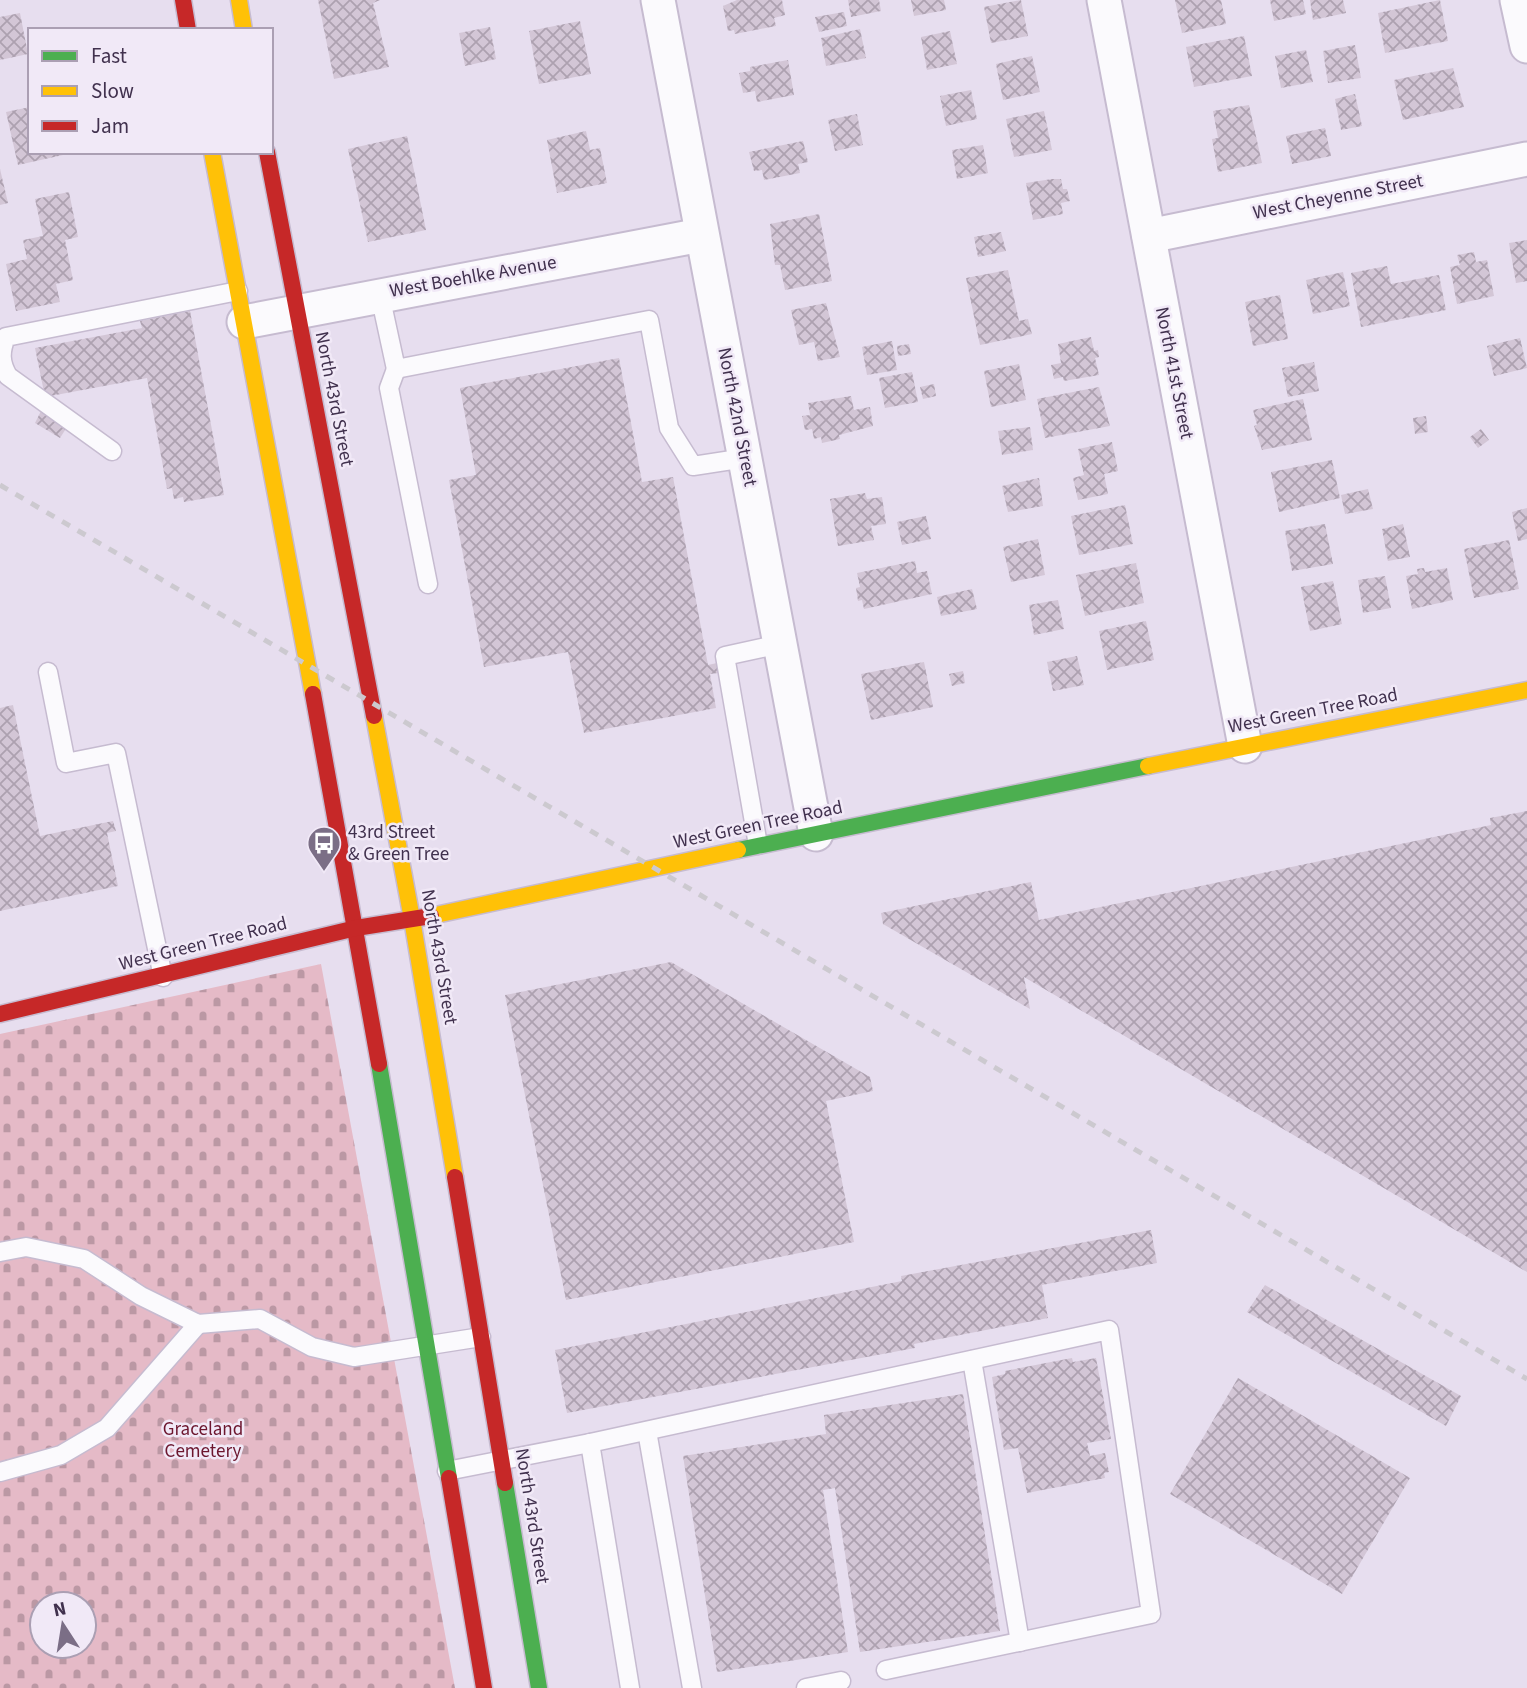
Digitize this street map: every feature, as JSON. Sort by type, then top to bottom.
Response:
[{"type":"main road","points":[[183,0],[188,28]]},
{"type":"main road","points":[[239,0],[240,28]]},
{"type":"main road","points":[[212,154],[356,928],[484,1688]]},
{"type":"main road","name":"North 43rd Street","points":[[267,154],[412,919],[539,1688]]},
{"type":"main road","name":"West Green Tree Road","points":[[0,1014],[163,977],[356,928],[412,919],[758,845],[1527,690]]},
{"type":"street","name":"North 42nd Street","points":[[658,0],[816,834]]},
{"type":"street","name":"North 41st Street","points":[[1104,0],[1245,746]]},
{"type":"street","points":[[1517,0],[1527,46]]},
{"type":"street","name":"West Cheyenne Street","points":[[1149,236],[1527,159]]},
{"type":"street","name":"West Boehlke Avenue","points":[[241,306],[296,311],[701,235]]},
{"type":"lane","points":[[380,295],[396,369],[389,388],[428,584]]},
{"type":"lane","points":[[112,451],[8,376],[1,365],[1,351],[6,337],[241,306]]},
{"type":"lane","points":[[396,369],[649,320],[669,428],[693,466],[745,458]]},
{"type":"lane","points":[[758,845],[725,656],[780,644]]},
{"type":"lane","points":[[48,672],[66,763],[116,753],[163,977]]},
{"type":"lane","points":[[0,1252],[26,1247],[84,1259],[141,1296],[198,1324],[260,1320],[312,1347],[354,1357],[481,1337]]},
{"type":"lane","points":[[0,1472],[61,1455],[107,1428],[198,1324]]},
{"type":"lane","points":[[447,1471],[502,1462],[1109,1330],[1151,1614],[886,1670]]},
{"type":"lane","points":[[972,1360],[1020,1642]]},
{"type":"lane","points":[[647,1431],[692,1688]]},
{"type":"lane","points":[[590,1443],[630,1688]]},
{"type":"lane","points":[[806,1688],[841,1681]]},
{"type":"green space","name":"Graceland Cemetery","points":[[321,964],[455,1688],[0,1688],[0,1034]]},
{"type":"building","points":[[318,0],[380,0],[373,3],[389,67],[334,79]]},
{"type":"building","points":[[737,0],[782,0],[785,15],[774,18],[776,26],[735,34],[734,30],[728,31],[723,6]]},
{"type":"building","points":[[848,0],[879,0],[881,11],[851,17]]},
{"type":"building","points":[[911,0],[944,0],[946,10],[914,16]]},
{"type":"building","points":[[1021,0],[1028,36],[991,43],[984,7]]},
{"type":"building","points":[[1175,0],[1221,0],[1226,24],[1182,33]]},
{"type":"building","points":[[1270,0],[1303,0],[1306,14],[1274,21]]},
{"type":"building","points":[[1310,0],[1343,0],[1346,13],[1313,20]]},
{"type":"building","points":[[1440,0],[1448,41],[1385,53],[1378,13]]},
{"type":"building","points":[[844,12],[847,26],[819,32],[815,17]]},
{"type":"building","points":[[20,13],[28,54],[0,60],[0,17]]},
{"type":"building","points":[[580,21],[591,74],[539,84],[529,31]]},
{"type":"building","points":[[490,27],[496,59],[465,66],[459,33]]},
{"type":"building","points":[[860,29],[866,58],[826,66],[821,38]]},
{"type":"building","points":[[950,31],[957,64],[927,70],[921,37]]},
{"type":"building","points":[[1244,36],[1252,76],[1194,87],[1186,47]]},
{"type":"building","points":[[1355,45],[1361,78],[1328,83],[1323,51]]},
{"type":"building","points":[[1306,50],[1313,82],[1281,88],[1275,56]]},
{"type":"building","points":[[1032,56],[1040,92],[1003,100],[996,64]]},
{"type":"building","points":[[788,60],[794,95],[757,102],[755,91],[743,93],[739,73],[750,71],[750,67]]},
{"type":"building","points":[[1453,68],[1464,107],[1403,120],[1394,80]]},
{"type":"building","points":[[971,90],[977,119],[946,126],[940,96]]},
{"type":"building","points":[[1355,94],[1362,126],[1341,130],[1335,99]]},
{"type":"building","points":[[1249,105],[1262,163],[1218,172],[1212,139],[1218,138],[1213,111]]},
{"type":"building","points":[[28,107],[28,154],[63,155],[18,165],[6,112]]},
{"type":"building","points":[[1044,111],[1052,150],[1014,157],[1006,119]]},
{"type":"building","points":[[857,114],[863,145],[835,151],[828,120]]},
{"type":"building","points":[[1325,128],[1331,156],[1292,164],[1286,136]]},
{"type":"building","points":[[586,131],[590,150],[600,148],[607,183],[557,193],[547,140]]},
{"type":"building","points":[[407,136],[426,230],[368,242],[348,149]]},
{"type":"building","points":[[803,141],[808,162],[798,164],[800,173],[764,180],[762,170],[754,171],[749,152]]},
{"type":"building","points":[[983,145],[988,173],[957,179],[952,150]]},
{"type":"building","points":[[0,169],[8,203],[0,205]]},
{"type":"building","points":[[1061,179],[1070,201],[1061,203],[1063,214],[1033,220],[1026,183]]},
{"type":"building","points":[[69,192],[78,237],[65,240],[73,280],[56,284],[60,302],[16,311],[6,264],[27,259],[23,240],[43,236],[35,199]]},
{"type":"building","points":[[819,214],[832,281],[785,290],[780,265],[775,265],[770,224]]},
{"type":"building","points":[[1001,232],[1006,251],[978,257],[974,237]]},
{"type":"building","points":[[1527,240],[1527,281],[1516,283],[1509,243]]},
{"type":"building","points":[[1474,252],[1476,262],[1487,260],[1494,296],[1457,304],[1450,267],[1460,265],[1457,255]]},
{"type":"building","points":[[1387,266],[1391,284],[1439,275],[1446,310],[1361,327],[1351,273]]},
{"type":"building","points":[[1008,270],[1019,321],[1028,319],[1032,334],[980,345],[966,278]]},
{"type":"building","points":[[1343,272],[1350,306],[1313,314],[1306,280]]},
{"type":"building","points":[[1280,295],[1288,339],[1253,346],[1245,302]]},
{"type":"building","points":[[826,303],[840,357],[818,361],[814,342],[799,345],[791,310]]},
{"type":"building","points":[[190,311],[224,495],[184,502],[183,497],[174,499],[172,488],[167,489],[147,378],[45,397],[35,348],[142,328],[140,321]]},
{"type":"building","points":[[1091,337],[1094,351],[1098,350],[1099,357],[1095,358],[1099,375],[1064,381],[1063,377],[1054,379],[1051,365],[1061,363],[1058,344]]},
{"type":"building","points":[[1520,338],[1527,368],[1494,376],[1487,346]]},
{"type":"building","points":[[892,341],[897,370],[867,375],[862,347]]},
{"type":"building","points":[[909,344],[911,354],[898,356],[897,346]]},
{"type":"building","points":[[619,358],[642,482],[673,477],[708,665],[717,663],[718,673],[710,674],[716,708],[584,733],[568,652],[484,667],[449,480],[476,475],[460,388]]},
{"type":"building","points":[[1314,362],[1319,391],[1288,397],[1282,368]]},
{"type":"building","points":[[1019,364],[1026,400],[991,407],[984,371]]},
{"type":"building","points":[[912,372],[918,402],[885,408],[879,378]]},
{"type":"building","points":[[934,384],[936,396],[923,399],[920,387]]},
{"type":"building","points":[[1099,387],[1110,426],[1045,438],[1037,399]]},
{"type":"building","points":[[851,396],[854,410],[870,407],[873,426],[839,435],[840,439],[822,443],[821,437],[814,439],[812,429],[805,430],[802,416],[810,415],[808,403]]},
{"type":"building","points":[[1303,399],[1312,440],[1262,450],[1254,426],[1257,425],[1253,410]]},
{"type":"building","points":[[41,411],[67,427],[60,438],[35,423]]},
{"type":"building","points":[[1426,416],[1428,432],[1415,434],[1413,418]]},
{"type":"building","points":[[1030,427],[1033,450],[1002,455],[998,431]]},
{"type":"building","points":[[1481,429],[1489,440],[1478,448],[1470,437]]},
{"type":"building","points":[[1112,442],[1118,471],[1104,474],[1108,494],[1078,500],[1073,478],[1084,475],[1078,449]]},
{"type":"building","points":[[1332,460],[1340,498],[1279,512],[1271,472]]},
{"type":"building","points":[[1039,478],[1043,506],[1008,512],[1002,486]]},
{"type":"building","points":[[1368,489],[1373,509],[1345,514],[1341,495]]},
{"type":"building","points":[[865,493],[867,499],[882,497],[886,524],[871,526],[874,540],[838,546],[830,499]]},
{"type":"building","points":[[1125,505],[1133,544],[1079,555],[1071,516]]},
{"type":"building","points":[[1527,508],[1527,539],[1518,541],[1512,512]]},
{"type":"building","points":[[926,516],[931,539],[902,545],[897,522]]},
{"type":"building","points":[[1325,524],[1333,564],[1292,571],[1285,531]]},
{"type":"building","points":[[1403,524],[1410,557],[1388,561],[1382,529]]},
{"type":"building","points":[[1038,539],[1045,575],[1011,582],[1003,547]]},
{"type":"building","points":[[1509,540],[1519,589],[1474,598],[1464,549]]},
{"type":"building","points":[[915,561],[917,573],[927,571],[932,594],[864,609],[862,600],[858,601],[856,588],[860,587],[857,573]]},
{"type":"building","points":[[1136,563],[1144,603],[1085,616],[1076,575]]},
{"type":"building","points":[[1424,568],[1425,572],[1447,568],[1453,600],[1412,609],[1406,576],[1418,574],[1417,569]]},
{"type":"building","points":[[1385,576],[1391,608],[1363,613],[1358,580]]},
{"type":"building","points":[[1333,581],[1342,624],[1310,631],[1301,587]]},
{"type":"building","points":[[972,589],[977,609],[941,616],[937,597]]},
{"type":"building","points":[[1058,600],[1064,629],[1034,635],[1029,605]]},
{"type":"building","points":[[1146,621],[1154,660],[1107,670],[1099,631]]},
{"type":"building","points":[[1077,656],[1084,685],[1053,691],[1047,662]]},
{"type":"building","points":[[924,662],[933,707],[871,720],[861,674]]},
{"type":"building","points":[[963,671],[965,683],[952,686],[949,674]]},
{"type":"building","points":[[13,705],[40,836],[113,821],[116,831],[107,833],[118,886],[0,911],[0,708]]},
{"type":"building","points":[[1527,811],[1527,1272],[1024,977],[1030,1009],[883,924],[881,913],[1031,882],[1039,920],[1491,825],[1490,818]]},
{"type":"building","points":[[671,962],[870,1077],[873,1091],[826,1101],[854,1242],[566,1300],[505,995]]},
{"type":"building","points":[[1151,1230],[1157,1263],[1042,1285],[1048,1318],[914,1344],[915,1348],[567,1413],[555,1350],[902,1281],[901,1276]]},
{"type":"building","points":[[1265,1285],[1461,1396],[1446,1426],[1247,1312]]},
{"type":"building","points":[[1072,1358],[1073,1362],[1096,1358],[1111,1439],[1087,1443],[1090,1456],[1105,1453],[1109,1472],[1104,1473],[1105,1478],[1027,1493],[1018,1448],[1004,1450],[992,1377],[1005,1374],[1005,1371]]},
{"type":"building","points":[[1238,1378],[1410,1478],[1342,1594],[1170,1494]]},
{"type":"building","points":[[963,1394],[1000,1631],[860,1652],[835,1488],[823,1490],[848,1652],[717,1672],[683,1456],[826,1434],[824,1415]]},
{"type":"railway","points":[[0,485],[1527,1379]]},
{"type":"traffic: fast","points":[[738,850],[1148,766]]},
{"type":"traffic: fast","points":[[379,1064],[449,1478]]},
{"type":"traffic: fast","points":[[505,1483],[539,1688]]},
{"type":"traffic: slow","points":[[239,0],[244,28]]},
{"type":"traffic: slow","points":[[212,154],[313,694]]},
{"type":"traffic: slow","points":[[1148,766],[1527,690]]},
{"type":"traffic: slow","points":[[374,716],[412,919],[455,1177]]},
{"type":"traffic: slow","points":[[431,916],[738,850]]},
{"type":"traffic: jam","points":[[183,0],[188,28]]},
{"type":"traffic: jam","points":[[267,154],[374,716]]},
{"type":"traffic: jam","points":[[313,694],[379,1064]]},
{"type":"traffic: jam","points":[[0,1014],[356,928],[431,916]]},
{"type":"traffic: jam","points":[[455,1177],[505,1483]]},
{"type":"traffic: jam","points":[[449,1478],[484,1688]]},
{"type":"place","name":"43rd Street & Green Tree","points":[[324,873]]}]
